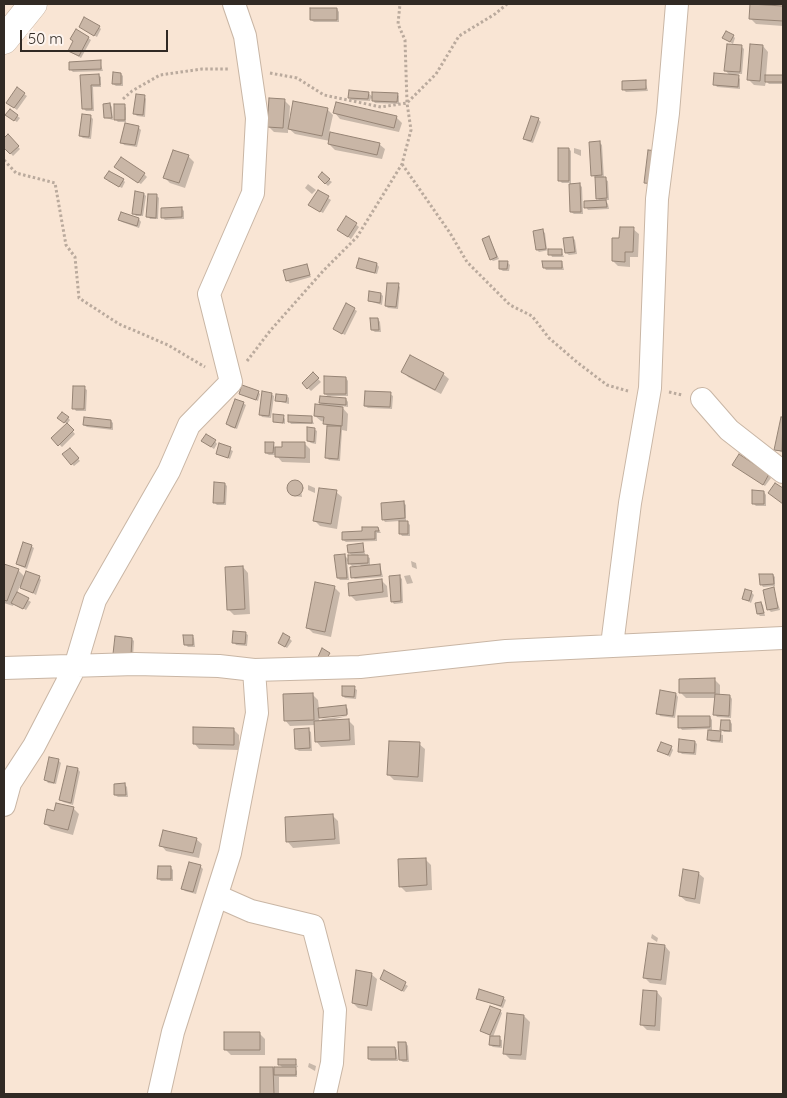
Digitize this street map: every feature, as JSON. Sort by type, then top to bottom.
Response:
[{"type":"main road","points":[[4,40],[33,4]]},
{"type":"street","points":[[4,805],[10,783],[34,746],[75,667],[95,600],[169,472],[189,425],[231,382],[209,294],[253,193],[257,118],[245,36],[234,4]]},
{"type":"street","points":[[612,645],[630,503],[650,388],[657,199],[668,113],[677,4]]},
{"type":"street","points":[[702,399],[728,430],[783,472]]},
{"type":"street","points":[[4,668],[135,664],[219,666],[254,670],[360,667],[506,651],[783,638]]},
{"type":"street","points":[[159,1094],[173,1032],[230,853],[257,713],[254,670]]},
{"type":"street","points":[[217,896],[251,911],[313,926],[335,1010],[332,1063],[325,1094]]},
{"type":"path","points":[[4,160],[16,173],[55,183],[66,245],[75,257],[80,298],[119,324],[168,345],[231,382],[270,331],[323,271],[357,238],[402,164],[411,130],[407,103],[405,40],[398,24],[400,4]]},
{"type":"path","points":[[123,100],[132,91],[160,75],[202,69],[250,70],[297,78],[324,95],[381,107],[407,103],[436,74],[459,36],[495,14],[507,4]]},
{"type":"path","points":[[402,164],[450,233],[467,262],[510,305],[532,316],[549,338],[607,385],[625,392],[650,388],[702,399]]},
{"type":"building","points":[[750,4],[783,6],[783,21],[749,19]]},
{"type":"building","points":[[310,8],[337,8],[337,20],[310,20]]},
{"type":"building","points":[[84,17],[100,26],[94,36],[79,27]]},
{"type":"building","points":[[76,29],[89,37],[79,56],[68,51],[73,41],[70,39]]},
{"type":"building","points":[[726,31],[734,35],[730,42],[722,38]]},
{"type":"building","points":[[727,44],[742,45],[740,72],[724,71]]},
{"type":"building","points":[[750,44],[763,45],[760,81],[747,80]]},
{"type":"building","points":[[101,60],[101,69],[69,70],[69,62]]},
{"type":"building","points":[[113,72],[121,73],[121,84],[112,84]]},
{"type":"building","points":[[714,73],[739,75],[738,87],[713,85]]},
{"type":"building","points":[[99,74],[100,85],[91,85],[92,109],[82,109],[80,75]]},
{"type":"building","points":[[765,75],[783,75],[783,82],[765,82]]},
{"type":"building","points":[[646,80],[646,89],[622,90],[622,81]]},
{"type":"building","points":[[17,87],[25,93],[14,108],[6,103]]},
{"type":"building","points":[[349,90],[369,92],[368,99],[348,98]]},
{"type":"building","points":[[372,92],[398,93],[397,102],[372,101]]},
{"type":"building","points":[[136,94],[145,95],[143,115],[133,114]]},
{"type":"building","points":[[269,98],[285,99],[283,128],[267,127]]},
{"type":"building","points":[[293,101],[328,108],[322,136],[288,129]]},
{"type":"building","points":[[336,102],[397,116],[394,128],[333,113]]},
{"type":"building","points":[[110,103],[112,118],[104,118],[103,104]]},
{"type":"building","points":[[114,104],[125,104],[125,120],[114,120]]},
{"type":"building","points":[[10,109],[18,115],[14,121],[5,115]]},
{"type":"building","points":[[82,114],[91,115],[89,137],[79,136]]},
{"type":"building","points":[[531,116],[539,118],[531,141],[523,139]]},
{"type":"building","points":[[125,123],[139,126],[135,145],[120,143]]},
{"type":"building","points":[[330,132],[380,143],[377,155],[328,144]]},
{"type":"building","points":[[8,134],[19,146],[10,154],[4,148],[4,138]]},
{"type":"building","points":[[600,141],[602,175],[591,176],[589,142]]},
{"type":"building","points":[[558,148],[569,148],[569,181],[558,181]]},
{"type":"building","points":[[173,150],[189,155],[179,183],[163,178]]},
{"type":"building","points":[[648,150],[658,151],[654,184],[644,183]]},
{"type":"building","points":[[121,157],[145,173],[138,183],[114,167]]},
{"type":"building","points":[[109,171],[124,179],[119,187],[104,178]]},
{"type":"building","points":[[322,172],[330,179],[325,184],[318,177]]},
{"type":"building","points":[[595,177],[606,177],[607,198],[596,199]]},
{"type":"building","points":[[580,183],[581,212],[570,212],[569,184]]},
{"type":"building","points":[[318,190],[329,196],[320,212],[308,205]]},
{"type":"building","points":[[135,191],[144,193],[141,215],[132,214]]},
{"type":"building","points":[[148,194],[157,194],[156,218],[146,217]]},
{"type":"building","points":[[606,200],[607,207],[584,208],[584,201]]},
{"type":"building","points":[[182,207],[182,217],[161,218],[161,208]]},
{"type":"building","points":[[121,212],[139,218],[137,226],[118,220]]},
{"type":"building","points":[[346,216],[357,223],[348,237],[337,230]]},
{"type":"building","points":[[620,227],[634,227],[633,252],[625,252],[625,262],[612,261],[612,238],[619,238]]},
{"type":"building","points":[[543,229],[546,249],[536,250],[533,231]]},
{"type":"building","points":[[489,236],[497,257],[490,260],[482,239]]},
{"type":"building","points":[[573,237],[575,252],[565,253],[563,238]]},
{"type":"building","points":[[548,249],[562,249],[562,255],[548,255]]},
{"type":"building","points":[[359,258],[377,263],[375,273],[356,268]]},
{"type":"building","points":[[499,261],[508,261],[507,269],[499,269]]},
{"type":"building","points":[[542,261],[562,261],[562,268],[543,268]]},
{"type":"building","points":[[307,264],[310,275],[286,281],[283,270]]},
{"type":"building","points":[[387,283],[399,283],[396,307],[385,306]]},
{"type":"building","points":[[369,291],[381,293],[380,303],[368,301]]},
{"type":"building","points":[[346,303],[355,308],[342,334],[333,329]]},
{"type":"building","points":[[370,318],[378,318],[379,330],[371,330]]},
{"type":"building","points":[[410,355],[444,373],[435,390],[401,372]]},
{"type":"building","points":[[313,372],[319,378],[307,389],[302,383]]},
{"type":"building","points":[[324,376],[346,377],[346,394],[324,394]]},
{"type":"building","points":[[242,385],[259,391],[256,400],[239,394]]},
{"type":"building","points":[[73,386],[85,386],[84,409],[72,409]]},
{"type":"building","points":[[262,391],[272,393],[269,416],[259,415]]},
{"type":"building","points":[[365,391],[391,392],[390,407],[364,406]]},
{"type":"building","points":[[276,394],[287,395],[286,402],[275,401]]},
{"type":"building","points":[[320,396],[346,398],[346,405],[319,403]]},
{"type":"building","points":[[235,399],[244,402],[235,428],[226,424]]},
{"type":"building","points":[[315,404],[343,407],[342,426],[323,424],[324,417],[314,416]]},
{"type":"building","points":[[62,412],[69,417],[64,423],[57,418]]},
{"type":"building","points":[[273,414],[284,415],[283,423],[273,422]]},
{"type":"building","points":[[288,415],[312,416],[312,423],[288,422]]},
{"type":"building","points":[[84,417],[111,420],[111,428],[83,425]]},
{"type":"building","points":[[781,417],[783,417],[782,451],[774,450]]},
{"type":"building","points":[[67,423],[74,430],[58,446],[51,438]]},
{"type":"building","points":[[327,426],[341,426],[338,459],[325,458]]},
{"type":"building","points":[[307,427],[315,428],[314,442],[307,441]]},
{"type":"building","points":[[206,434],[216,440],[211,447],[201,441]]},
{"type":"building","points":[[265,442],[274,442],[273,453],[265,453]]},
{"type":"building","points":[[282,442],[305,442],[305,458],[275,457],[275,447],[282,447]]},
{"type":"building","points":[[219,443],[231,447],[228,458],[216,454]]},
{"type":"building","points":[[70,448],[79,458],[71,465],[62,454]]},
{"type":"building","points":[[739,454],[769,474],[763,485],[732,465]]},
{"type":"building","points":[[295,480],[303,488],[295,496],[287,488]]},
{"type":"building","points":[[214,482],[225,483],[224,503],[213,503]]},
{"type":"building","points":[[775,483],[783,488],[783,504],[768,493]]},
{"type":"building","points":[[319,488],[337,490],[331,524],[313,521]]},
{"type":"building","points":[[752,490],[764,491],[764,504],[752,504]]},
{"type":"building","points":[[404,501],[405,518],[382,520],[381,503]]},
{"type":"building","points":[[399,521],[408,521],[408,534],[399,534]]},
{"type":"building","points":[[362,527],[378,527],[379,531],[375,531],[375,539],[342,540],[342,532],[362,531]]},
{"type":"building","points":[[23,542],[32,545],[25,567],[16,564]]},
{"type":"building","points":[[363,543],[364,552],[348,553],[347,545]]},
{"type":"building","points":[[345,554],[347,578],[337,578],[334,555]]},
{"type":"building","points":[[348,555],[368,555],[368,563],[348,564]]},
{"type":"building","points":[[4,564],[19,569],[7,601],[4,600]]},
{"type":"building","points":[[380,564],[381,575],[351,578],[350,567]]},
{"type":"building","points":[[243,566],[245,609],[227,610],[225,567]]},
{"type":"building","points":[[26,571],[40,576],[33,593],[20,588]]},
{"type":"building","points":[[759,574],[773,574],[774,584],[760,585]]},
{"type":"building","points":[[400,575],[401,601],[391,602],[389,576]]},
{"type":"building","points":[[382,579],[383,592],[349,596],[348,583]]},
{"type":"building","points":[[315,582],[335,586],[325,632],[306,628]]},
{"type":"building","points":[[774,587],[778,608],[767,610],[763,590]]},
{"type":"building","points":[[745,589],[752,591],[749,601],[742,599]]},
{"type":"building","points":[[17,592],[29,598],[23,609],[11,603]]},
{"type":"building","points":[[761,602],[764,613],[757,614],[755,603]]},
{"type":"building","points":[[233,631],[246,632],[245,644],[232,643]]},
{"type":"building","points":[[283,633],[290,637],[285,647],[278,643]]},
{"type":"building","points":[[183,635],[193,635],[193,645],[184,645]]},
{"type":"building","points":[[115,636],[132,638],[131,655],[113,654]]},
{"type":"building","points":[[322,648],[330,653],[325,661],[318,657]]},
{"type":"building","points":[[715,678],[715,693],[679,693],[679,679]]},
{"type":"building","points":[[342,686],[355,686],[354,697],[342,696]]},
{"type":"building","points":[[660,690],[676,693],[673,716],[656,714]]},
{"type":"building","points":[[313,693],[314,720],[284,721],[283,694]]},
{"type":"building","points":[[715,694],[730,695],[729,716],[713,715]]},
{"type":"building","points":[[346,705],[347,715],[319,718],[318,708]]},
{"type":"building","points":[[678,716],[710,716],[710,727],[678,728]]},
{"type":"building","points":[[349,719],[350,740],[315,742],[314,721]]},
{"type":"building","points":[[721,720],[730,720],[730,731],[720,730]]},
{"type":"building","points":[[193,727],[234,728],[234,745],[193,744]]},
{"type":"building","points":[[309,728],[310,748],[295,749],[294,729]]},
{"type":"building","points":[[708,730],[721,731],[720,741],[707,740]]},
{"type":"building","points":[[679,739],[695,741],[694,753],[678,752]]},
{"type":"building","points":[[389,741],[420,742],[418,777],[387,775]]},
{"type":"building","points":[[661,742],[672,746],[668,755],[657,751]]},
{"type":"building","points":[[49,757],[59,759],[54,783],[44,780]]},
{"type":"building","points":[[67,766],[78,768],[71,803],[59,800]]},
{"type":"building","points":[[125,783],[126,795],[114,795],[114,784]]},
{"type":"building","points":[[56,803],[74,807],[68,830],[44,824],[47,809],[54,811]]},
{"type":"building","points":[[333,814],[335,839],[286,842],[285,817]]},
{"type":"building","points":[[163,830],[197,838],[193,853],[159,846]]},
{"type":"building","points":[[426,858],[427,885],[399,887],[398,859]]},
{"type":"building","points":[[189,862],[201,865],[193,892],[181,889]]},
{"type":"building","points":[[158,866],[171,866],[171,879],[157,879]]},
{"type":"building","points":[[683,869],[699,872],[695,899],[679,896]]},
{"type":"building","points":[[648,943],[665,945],[661,980],[643,978]]},
{"type":"building","points":[[356,970],[372,973],[367,1006],[352,1003]]},
{"type":"building","points":[[384,970],[406,982],[402,991],[380,979]]},
{"type":"building","points":[[479,989],[504,997],[501,1006],[476,999]]},
{"type":"building","points":[[643,990],[657,991],[655,1026],[640,1025]]},
{"type":"building","points":[[490,1006],[501,1010],[490,1035],[480,1031]]},
{"type":"building","points":[[507,1013],[524,1015],[521,1055],[503,1054]]},
{"type":"building","points":[[224,1032],[260,1032],[260,1050],[224,1050]]},
{"type":"building","points":[[490,1036],[500,1036],[500,1046],[489,1045]]},
{"type":"building","points":[[398,1042],[406,1042],[407,1060],[399,1060]]},
{"type":"building","points":[[368,1047],[395,1047],[396,1059],[368,1059]]},
{"type":"building","points":[[278,1059],[296,1059],[296,1065],[278,1065]]},
{"type":"building","points":[[260,1067],[273,1067],[274,1094],[260,1094]]},
{"type":"building","points":[[274,1067],[296,1067],[296,1075],[274,1075]]}]
